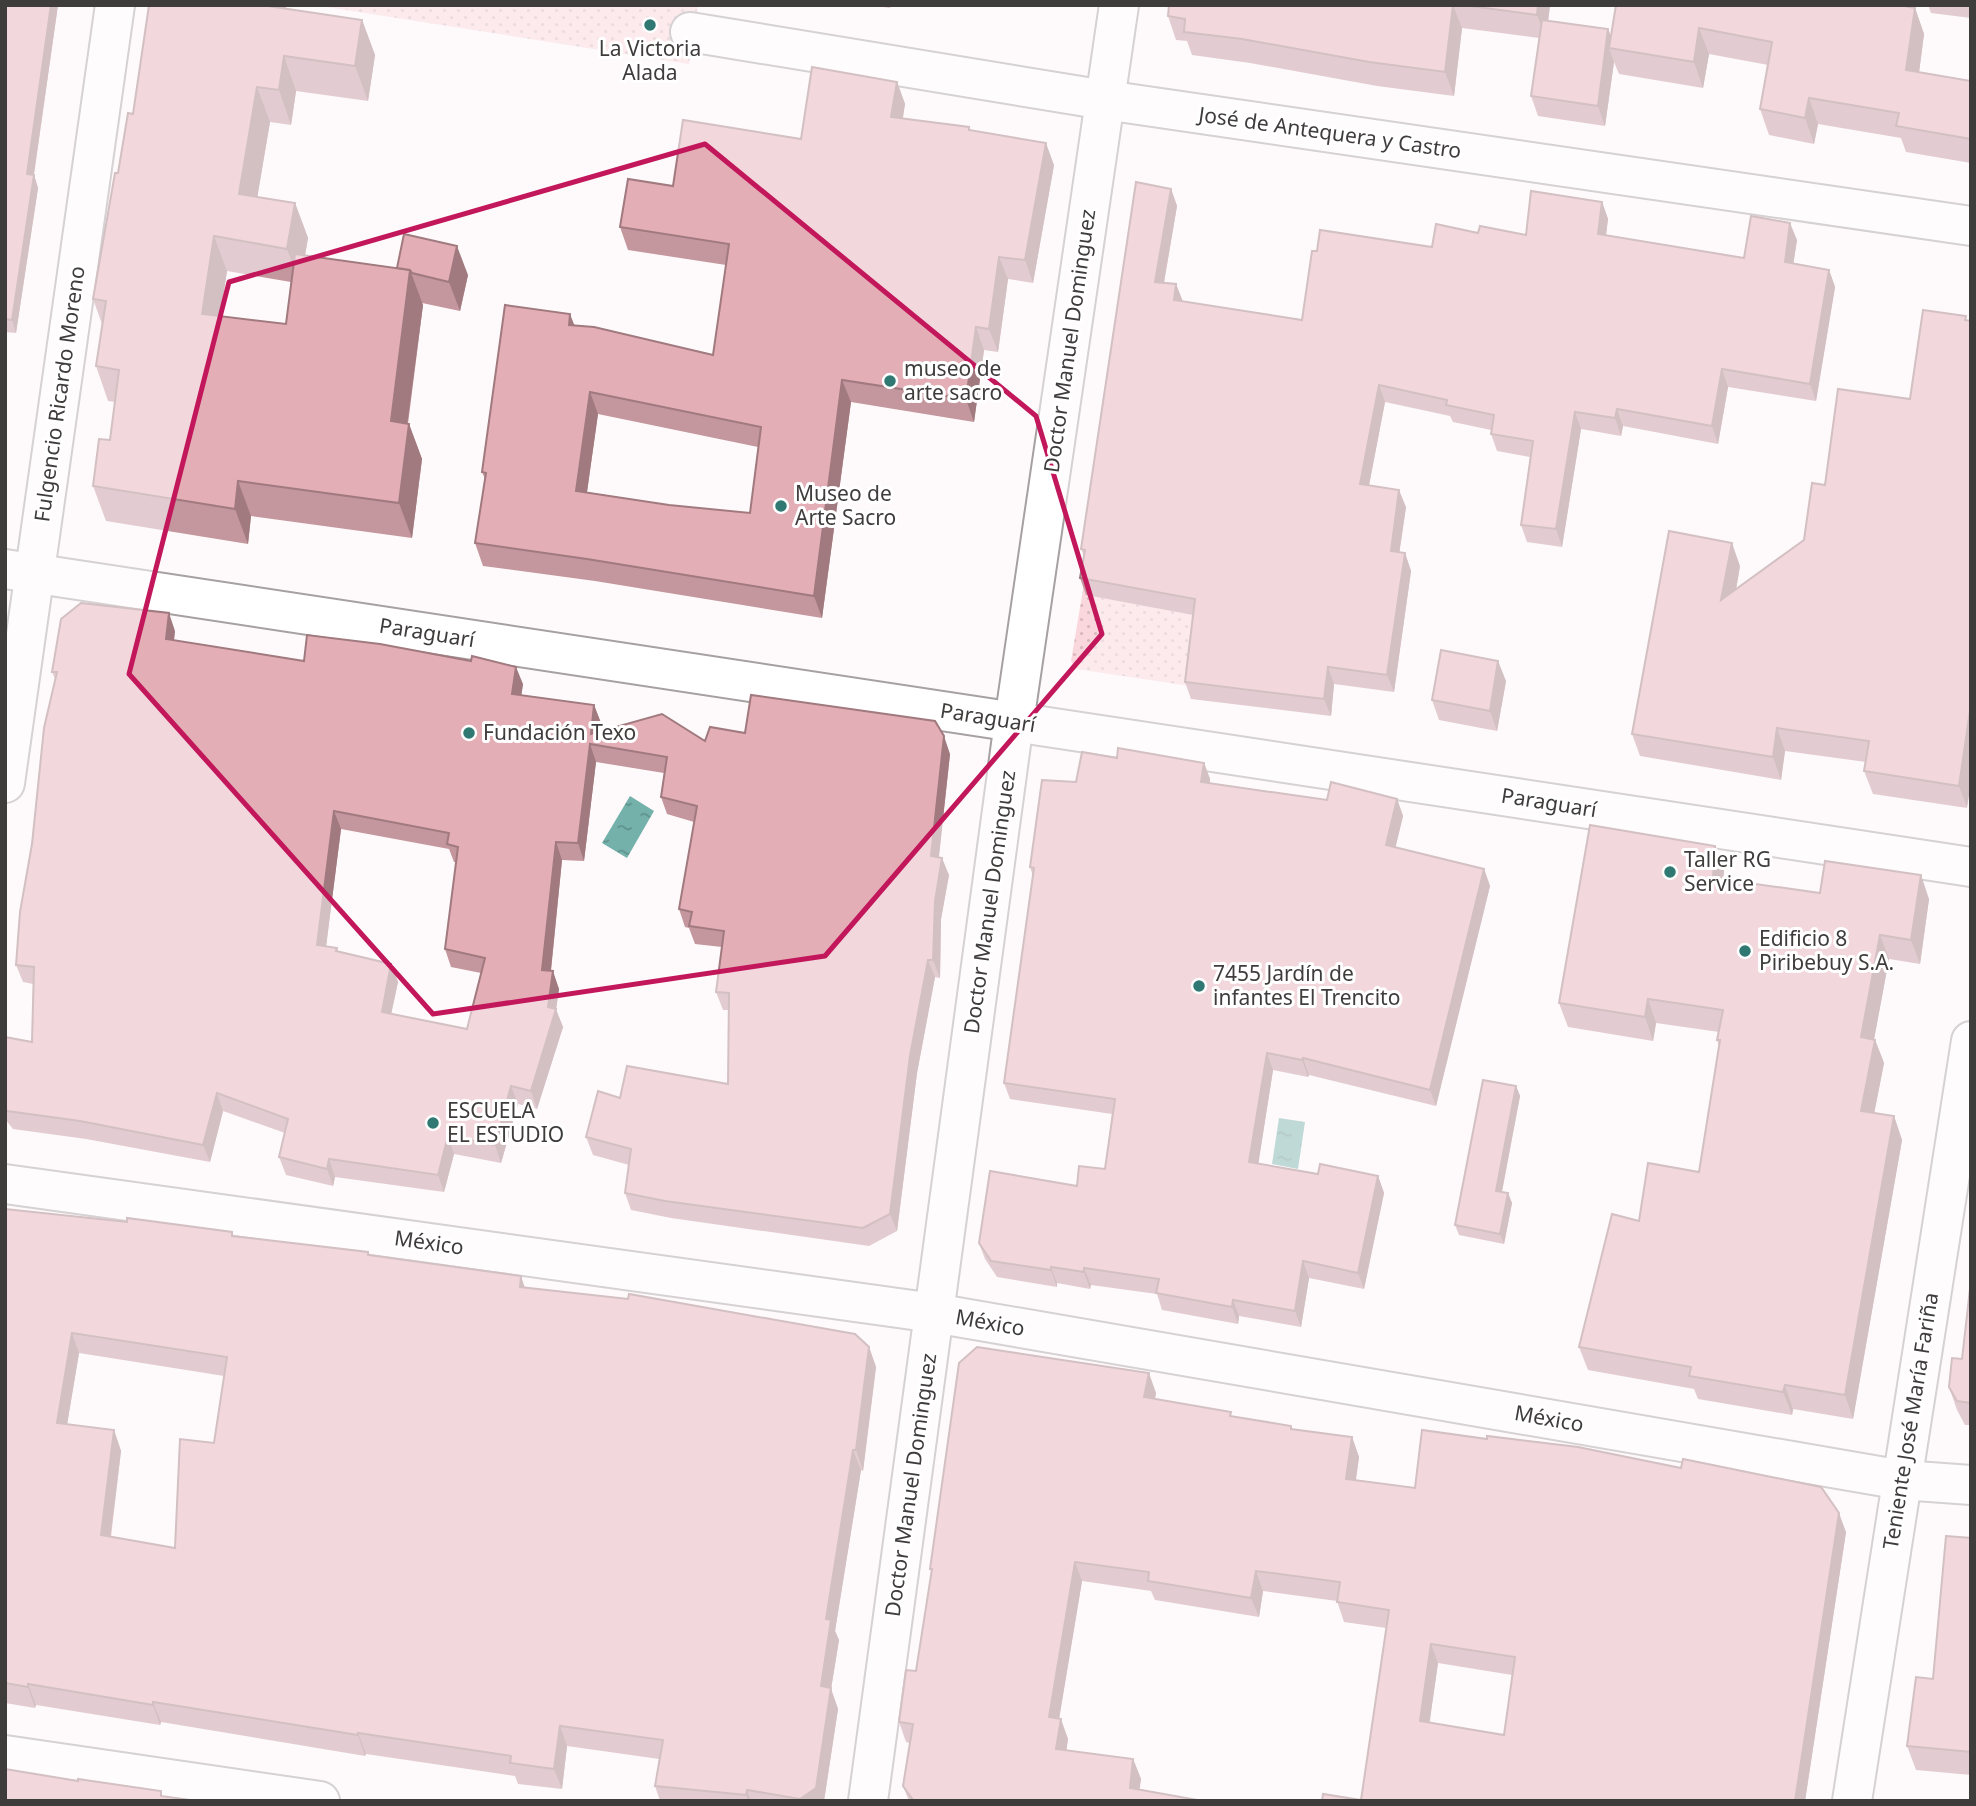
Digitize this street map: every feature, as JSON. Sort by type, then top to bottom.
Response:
[{"type":"street","name":"Fulgencio Ricardo Moreno","points":[[5,783],[20,572],[115,5]]},
{"type":"street","name":"Doctor Manuel Dominguez","points":[[868,1801],[1014,722],[1119,5]]},
{"type":"street","name":"José de Antequera y Castro","points":[[690,32],[1105,100],[1971,226]]},
{"type":"street","name":"Paraguarí","points":[[20,572],[1971,867]]},
{"type":"street","name":"Teniente José María Fariña","points":[[1852,1801],[1971,1041]]},
{"type":"street","name":"México","points":[[5,1184],[934,1314],[1902,1480],[1971,1485]]},
{"type":"street","points":[[5,1755],[320,1801]]},
{"type":"highlighted area","points":[[705,144],[1036,416],[1102,634],[825,956],[433,1014],[129,674],[229,282]]},
{"type":"shaded area","points":[[314,5],[698,5],[689,64]]},
{"type":"shaded area","points":[[1205,565],[1190,686],[1076,669],[1071,661],[1087,566]]},
{"type":"water","points":[[630,796],[654,811],[627,858],[602,843]]},
{"type":"water","points":[[1279,1118],[1305,1122],[1298,1169],[1272,1164]]},
{"type":"building","points":[[5,5],[51,5],[27,174],[34,175],[12,320],[5,319]]},
{"type":"building","points":[[149,5],[269,5],[362,20],[355,66],[284,56],[279,90],[257,87],[239,194],[295,203],[287,249],[214,236],[202,314],[286,324],[295,254],[410,270],[391,421],[409,424],[399,503],[238,481],[235,509],[93,486],[99,439],[110,440],[119,370],[96,366],[106,301],[93,299],[115,173],[118,173],[128,113],[133,114]]},
{"type":"building","points":[[1169,5],[1453,5],[1445,72],[1184,32],[1185,19],[1168,16]]},
{"type":"building","points":[[1463,5],[1538,5],[1537,15]]},
{"type":"building","points":[[1616,5],[1899,5],[1915,8],[1906,70],[1971,81],[1971,139],[1896,126],[1899,113],[1809,98],[1805,118],[1760,109],[1772,42],[1699,28],[1694,62],[1609,48]]},
{"type":"building","points":[[1542,20],[1608,29],[1598,106],[1531,96]]},
{"type":"building","points":[[812,67],[897,82],[891,117],[969,127],[969,130],[1046,143],[1025,260],[999,257],[989,329],[976,327],[966,399],[842,380],[814,596],[475,543],[486,473],[482,472],[505,305],[570,314],[569,325],[594,327],[713,355],[729,244],[620,227],[628,179],[673,186],[683,120],[801,139]],"holes":[[[590,392],[761,427],[750,513],[669,505],[576,491]]]},
{"type":"building","points":[[1136,182],[1171,189],[1155,282],[1176,284],[1174,300],[1302,320],[1312,251],[1317,251],[1320,230],[1432,247],[1436,224],[1478,233],[1480,226],[1526,235],[1531,191],[1602,202],[1598,234],[1744,258],[1751,216],[1790,223],[1785,262],[1829,270],[1810,384],[1722,369],[1712,426],[1617,409],[1615,418],[1575,412],[1556,529],[1521,525],[1533,441],[1491,434],[1494,415],[1446,405],[1447,400],[1379,385],[1360,484],[1399,490],[1391,551],[1405,553],[1387,675],[1328,667],[1324,699],[1185,682],[1195,599],[1080,578],[1085,550],[1081,549]]},
{"type":"building","points":[[404,234],[457,246],[449,282],[397,268]]},
{"type":"building","points":[[1923,310],[1966,316],[1965,320],[1971,321],[1971,704],[1959,786],[1864,771],[1869,741],[1777,728],[1773,757],[1632,734],[1669,531],[1732,543],[1721,600],[1804,540],[1812,483],[1825,485],[1838,389],[1910,399]]},
{"type":"building","points":[[81,603],[169,613],[166,639],[304,661],[307,635],[380,644],[471,661],[472,656],[516,667],[512,694],[594,705],[591,734],[662,714],[705,741],[710,727],[745,733],[751,695],[935,721],[944,736],[931,856],[942,858],[935,901],[933,960],[928,960],[910,1056],[890,1214],[863,1228],[625,1193],[631,1149],[586,1137],[598,1091],[620,1098],[627,1066],[728,1084],[729,993],[716,992],[724,931],[689,926],[692,912],[679,909],[697,806],[661,797],[667,757],[590,744],[578,843],[556,842],[542,970],[553,971],[548,1007],[556,1009],[531,1091],[511,1086],[495,1145],[448,1136],[438,1175],[329,1159],[327,1169],[279,1157],[288,1119],[217,1093],[203,1145],[80,1121],[7,1111],[5,1037],[32,1042],[34,967],[16,965],[20,912],[32,844],[44,728],[57,672],[52,672],[61,619]],"holes":[[[334,811],[449,833],[447,844],[458,847],[445,949],[485,958],[467,1029],[382,1012],[391,964],[317,945]]]},
{"type":"building","points":[[1441,650],[1498,661],[1490,711],[1432,700]]},
{"type":"building","points":[[1118,748],[1204,763],[1201,782],[1327,800],[1331,782],[1397,799],[1386,845],[1484,869],[1430,1090],[1303,1058],[1302,1060],[1267,1053],[1249,1162],[1318,1174],[1320,1164],[1378,1176],[1358,1273],[1303,1261],[1295,1311],[1233,1300],[1232,1307],[1156,1293],[1159,1279],[1084,1268],[1084,1272],[1051,1267],[1051,1270],[991,1261],[979,1243],[990,1171],[1077,1186],[1079,1166],[1105,1169],[1115,1099],[1004,1083],[1034,868],[1030,867],[1042,780],[1076,782],[1082,752],[1117,758]]},
{"type":"building","points":[[1590,825],[1715,846],[1713,878],[1820,893],[1825,861],[1921,875],[1911,940],[1880,935],[1861,1037],[1875,1040],[1861,1111],[1894,1116],[1845,1395],[1785,1385],[1783,1392],[1689,1376],[1691,1367],[1579,1347],[1612,1214],[1639,1221],[1648,1163],[1699,1172],[1723,1010],[1648,999],[1645,1017],[1559,1003]]},
{"type":"building","points":[[1483,1080],[1516,1086],[1496,1191],[1508,1193],[1500,1234],[1455,1225]]},
{"type":"building","points":[[5,1209],[127,1222],[127,1218],[232,1232],[232,1236],[368,1252],[368,1255],[521,1276],[520,1287],[628,1299],[629,1294],[855,1334],[869,1347],[856,1450],[853,1450],[826,1619],[831,1620],[821,1686],[831,1688],[816,1788],[800,1799],[747,1790],[746,1795],[655,1786],[663,1740],[560,1726],[554,1769],[510,1763],[511,1756],[153,1702],[153,1705],[28,1684],[28,1687],[5,1683]],"holes":[[[72,1333],[227,1357],[214,1443],[180,1439],[175,1548],[101,1535],[114,1430],[57,1423]]]},
{"type":"building","points":[[1971,1280],[1971,1403],[1957,1401],[1949,1387],[1952,1358],[1962,1359]]},
{"type":"building","points":[[977,1347],[1149,1373],[1144,1397],[1231,1412],[1230,1416],[1291,1426],[1291,1429],[1352,1437],[1346,1479],[1415,1488],[1422,1430],[1578,1447],[1681,1468],[1683,1459],[1821,1487],[1839,1513],[1795,1801],[1322,1801],[1323,1794],[1361,1800],[1389,1610],[1337,1602],[1340,1582],[1256,1571],[1251,1598],[1148,1581],[1149,1572],[1075,1562],[1049,1717],[1061,1719],[1056,1749],[1133,1759],[1130,1788],[1203,1801],[913,1800],[903,1786],[913,1724],[899,1722],[906,1670],[916,1671],[959,1363]],"holes":[[[1431,1644],[1515,1657],[1504,1735],[1420,1721]]]},
{"type":"building","points":[[1946,1536],[1971,1538],[1971,1752],[1907,1746],[1916,1677],[1933,1679]]},
{"type":"building","points":[[5,1769],[161,1791],[161,1796],[197,1801],[5,1801]]},
{"type":"place","name":"La Victoria Alada","points":[[650,25]]},
{"type":"place","name":"museo de arte sacro","points":[[890,381]]},
{"type":"place","name":"Museo de Arte Sacro","points":[[781,506]]},
{"type":"place","name":"Fundación Texo","points":[[469,733]]},
{"type":"place","name":"Taller RG Service","points":[[1670,872]]},
{"type":"place","name":"Edificio 8 Piribebuy S.A.","points":[[1745,951]]},
{"type":"place","name":"7455 Jardín de infantes El Trencito","points":[[1199,986]]},
{"type":"place","name":"ESCUELA EL ESTUDIO","points":[[433,1123]]}]
